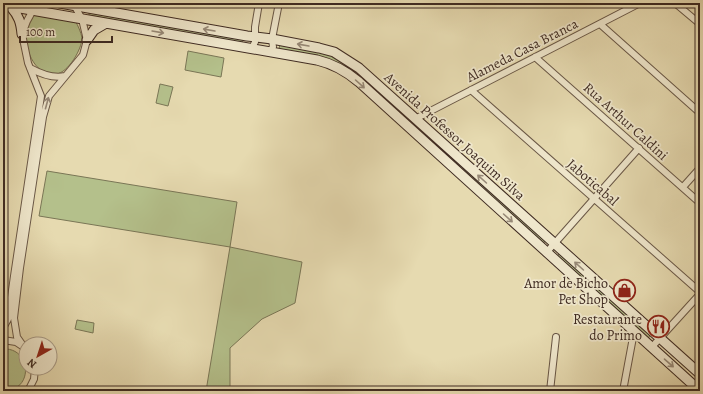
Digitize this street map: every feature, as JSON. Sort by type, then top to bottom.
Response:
[{"type":"main road","name":"Avenida Professor Joaquim Silva","points":[[60,3],[252,37],[272,39],[334,52],[359,68],[700,374]]},
{"type":"main road","points":[[7,6],[82,19]]},
{"type":"main road","points":[[7,6],[17,14],[21,22],[22,34]]},
{"type":"main road","name":"Avenida Professor Joaquim Silva","points":[[82,19],[270,51],[328,62],[341,68],[700,391]]},
{"type":"main road","points":[[87,40],[94,30],[106,23]]},
{"type":"street","points":[[18,338],[14,318],[22,239],[41,96],[30,68],[22,34],[33,10],[42,3]]},
{"type":"street","points":[[248,47],[255,27],[259,3]]},
{"type":"street","points":[[270,51],[273,47],[272,39],[279,3]]},
{"type":"street","name":"Alameda Casa Branca","points":[[415,119],[640,3]]},
{"type":"street","points":[[675,3],[700,24]]},
{"type":"street","points":[[3,328],[8,319],[43,117],[49,96],[82,55],[87,40],[82,19],[74,5]]},
{"type":"street","points":[[600,24],[700,113]]},
{"type":"street","name":"Rua Arthur Caldini","points":[[535,57],[700,203]]},
{"type":"street","points":[[30,68],[49,76],[65,76]]},
{"type":"street","name":"Jaboticabal","points":[[471,90],[700,293]]},
{"type":"street","points":[[546,253],[639,148]]},
{"type":"street","points":[[683,187],[700,168]]},
{"type":"street","points":[[651,348],[700,293]]},
{"type":"street","points":[[623,391],[634,332]]},
{"type":"street","points":[[550,391],[556,337]]},
{"type":"street","points":[[3,340],[18,343]]},
{"type":"street","points":[[30,390],[34,376]]},
{"type":"green space","points":[[89,12],[245,38],[241,43],[89,15]]},
{"type":"green space","points":[[34,13],[75,20],[82,38],[80,48],[74,60],[61,73],[48,73],[41,70],[31,58],[28,51],[26,35]]},
{"type":"green space","points":[[280,44],[326,52],[353,67],[545,240],[543,245],[324,58],[279,49]]},
{"type":"green space","points":[[188,51],[224,58],[221,77],[185,70]]},
{"type":"green space","points":[[160,84],[173,87],[168,106],[156,103]]},
{"type":"green space","points":[[47,171],[237,202],[230,247],[39,216]]},
{"type":"green space","points":[[230,247],[302,262],[295,303],[262,319],[230,348],[230,388],[232,391],[206,391]]},
{"type":"green space","points":[[560,253],[650,335],[648,339],[557,256]]},
{"type":"green space","points":[[77,320],[94,323],[93,333],[75,329]]},
{"type":"green space","points":[[3,349],[12,350],[18,354],[18,376],[24,376],[20,384],[13,389],[3,391]]},
{"type":"place","name":"Amor de Bicho Pet Shop","points":[[624,291]]},
{"type":"place","name":"Restaurante do Primo","points":[[658,327]]}]
